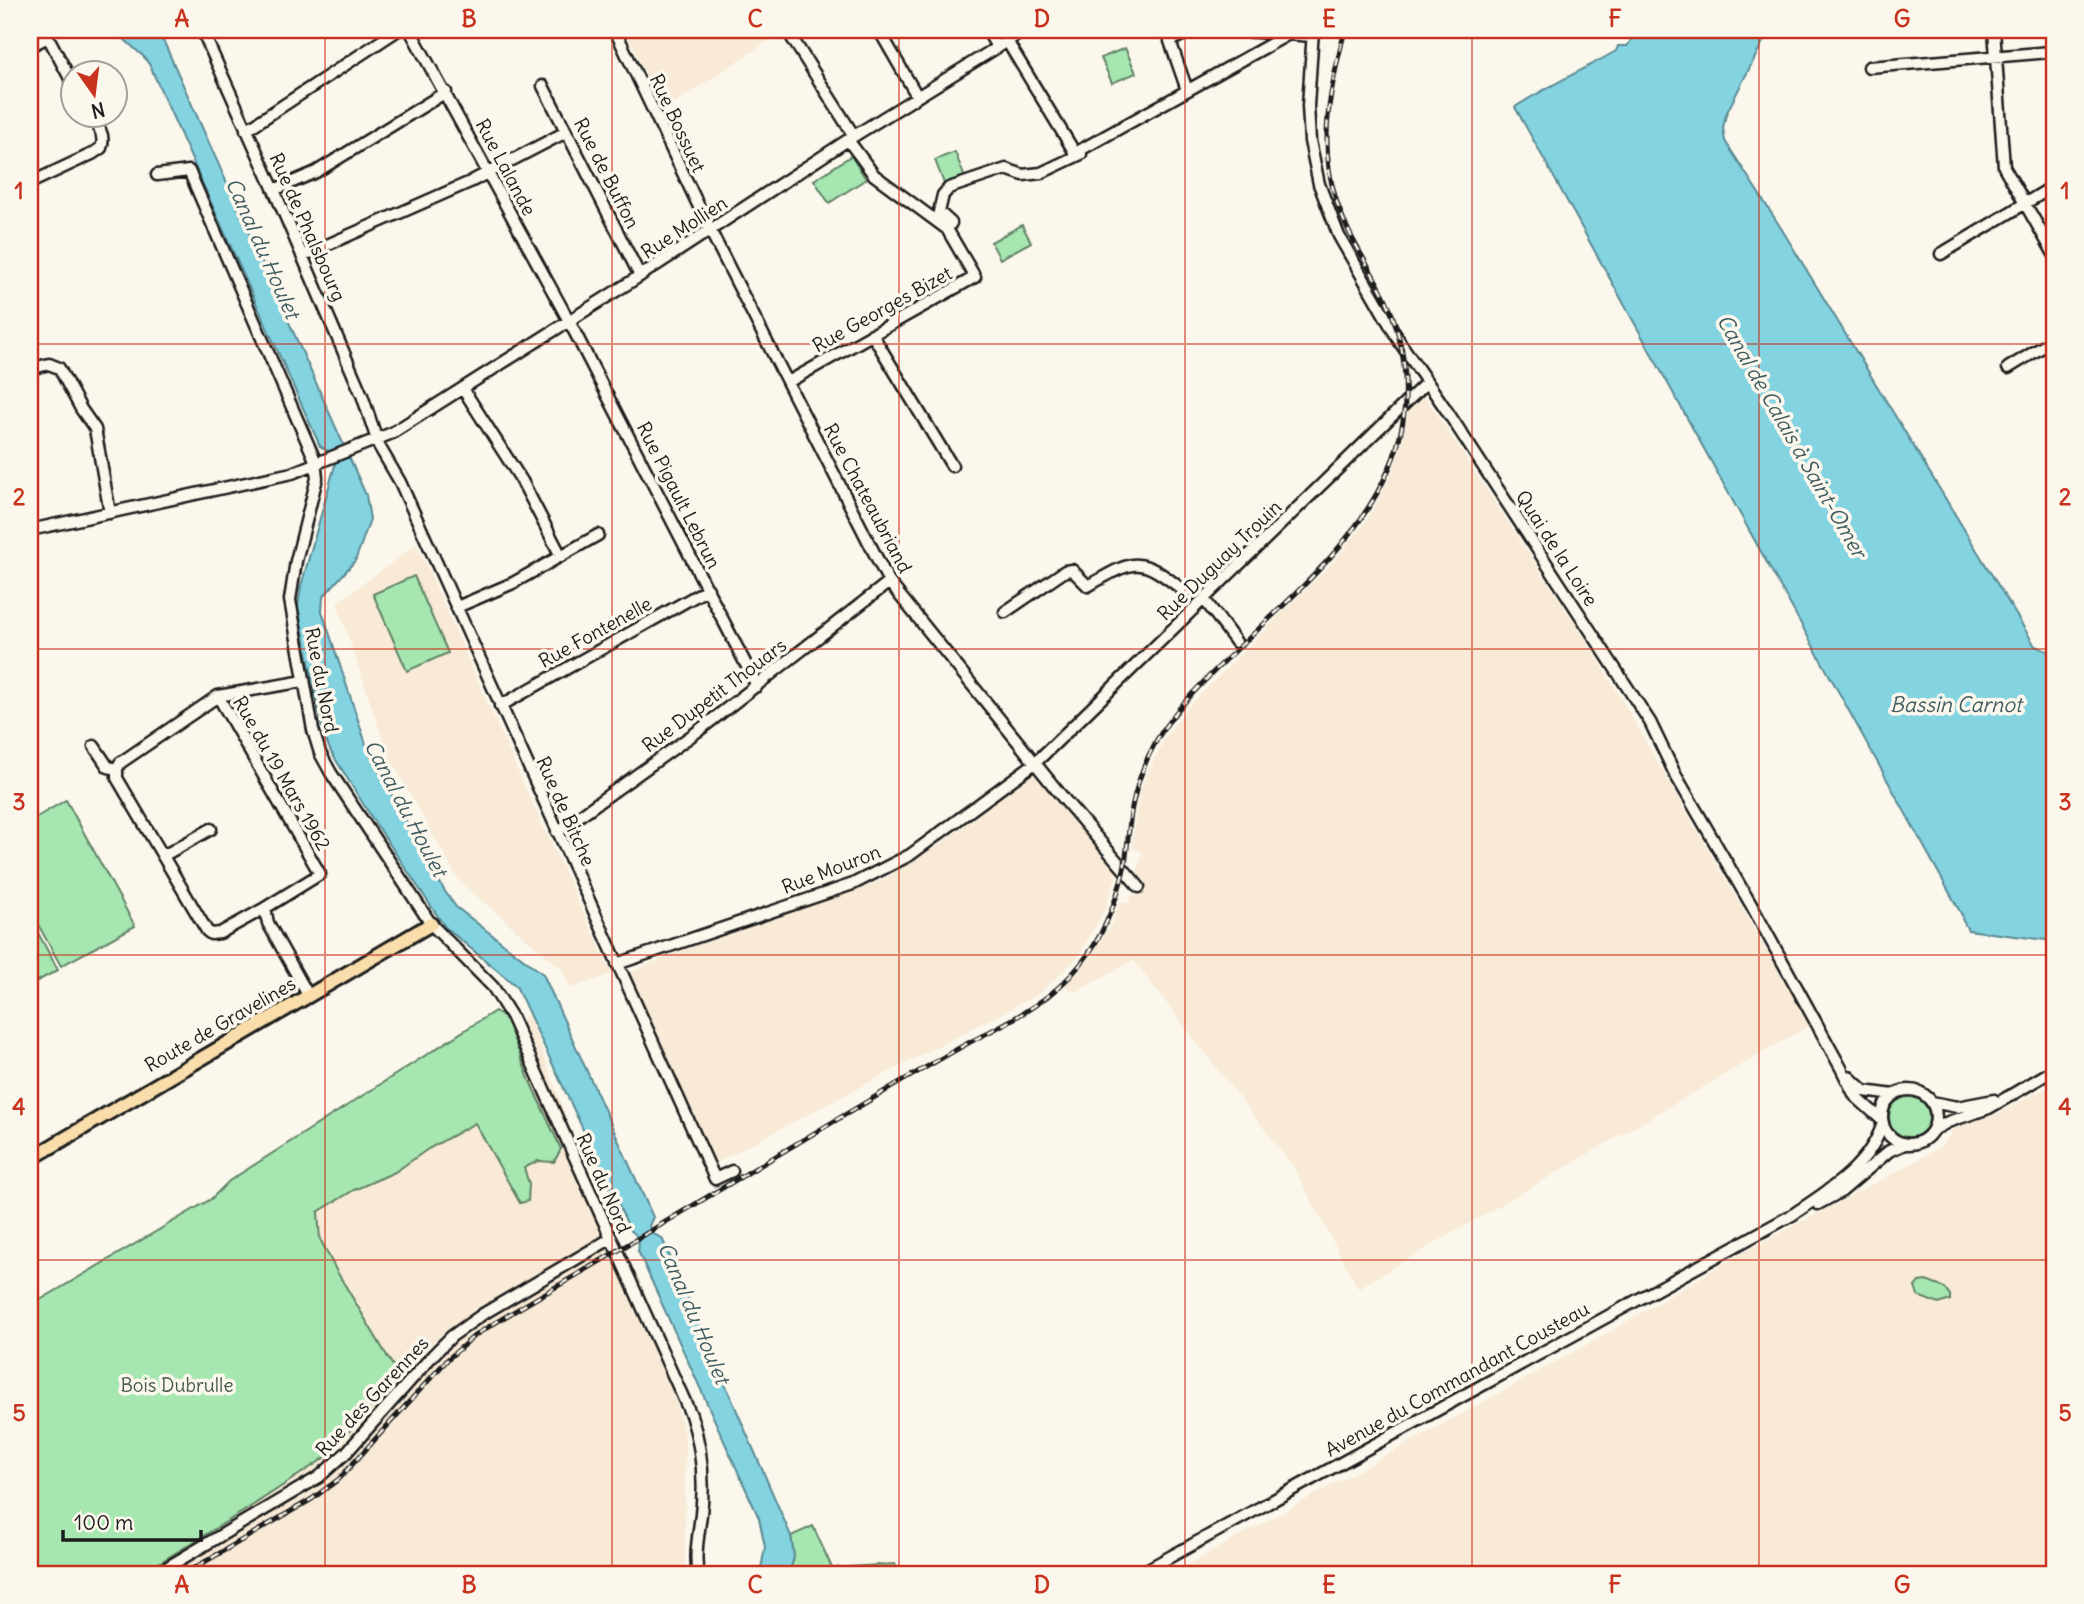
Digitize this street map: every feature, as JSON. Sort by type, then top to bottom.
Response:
[{"type":"main road","name":"Route de Gravelines","points":[[30,1158],[431,924]]},
{"type":"street","name":"Rue de Phalsbourg","points":[[202,30],[274,190],[365,405],[377,441]]},
{"type":"street","points":[[246,130],[398,30]]},
{"type":"street","name":"Rue Lalande","points":[[410,30],[569,321]]},
{"type":"street","name":"Rue Bossuet","points":[[615,30],[710,230]]},
{"type":"street","name":"Rue Georges Bizet","points":[[787,30],[874,175],[947,229],[975,277],[788,382]]},
{"type":"street","points":[[879,30],[916,96]]},
{"type":"street","points":[[987,30],[997,47]]},
{"type":"street","name":"Rue Mollien","points":[[30,530],[284,475],[377,441],[404,427],[640,276],[916,96],[1025,30]]},
{"type":"street","points":[[1187,90],[1170,41],[1193,30]]},
{"type":"street","points":[[1230,30],[1287,35],[1313,33]]},
{"type":"street","points":[[1994,30],[2004,167],[2054,254]]},
{"type":"street","points":[[30,46],[46,33],[60,60]]},
{"type":"street","name":"Quai de la Loire","points":[[1313,33],[1308,124],[1322,197],[1339,236],[1397,338],[1650,722],[1675,774],[1753,908],[1853,1093],[1882,1122]]},
{"type":"street","points":[[1078,151],[1287,35]]},
{"type":"street","points":[[947,229],[951,223],[939,212],[943,195],[949,188],[1006,169],[1023,175],[1041,173],[1084,153],[1078,151],[1007,41]]},
{"type":"street","points":[[1869,67],[2053,53]]},
{"type":"street","name":"Rue de Buffon","points":[[543,86],[640,276]]},
{"type":"street","points":[[274,190],[316,172],[446,92]]},
{"type":"street","points":[[30,183],[92,155],[101,148],[100,130]]},
{"type":"street","points":[[302,256],[490,173],[566,132]]},
{"type":"street","points":[[157,174],[189,170],[317,465]]},
{"type":"street","points":[[1941,254],[2054,186]]},
{"type":"street","name":"Rue Chateaubriand","points":[[710,230],[890,582],[1035,763],[1139,887]]},
{"type":"street","name":"Rue Pigault Lebrun","points":[[569,321],[757,686]]},
{"type":"street","points":[[872,334],[953,466]]},
{"type":"street","points":[[2008,368],[2054,340]]},
{"type":"street","points":[[30,369],[49,364],[59,368],[92,424],[110,513]]},
{"type":"street","name":"Rue Duguay Trouin","points":[[1035,763],[1426,383]]},
{"type":"street","points":[[463,389],[522,481],[561,556]]},
{"type":"street","name":"Rue de Bitche","points":[[377,441],[396,473],[715,1179],[732,1171]]},
{"type":"street","name":"Rue du Nord","points":[[317,465],[317,478],[290,590],[290,609],[313,730],[323,759],[431,924],[445,941],[485,977],[506,1006],[688,1408],[697,1436],[703,1480],[696,1558],[698,1574]]},
{"type":"street","points":[[457,607],[503,588],[598,535]]},
{"type":"street","points":[[1005,612],[1065,571],[1072,570],[1088,586],[1121,567],[1155,567],[1184,591],[1195,590]]},
{"type":"street","name":"Rue Dupetit Thouars","points":[[557,832],[757,686],[890,582]]},
{"type":"street","name":"Rue Fontenelle","points":[[500,706],[708,589]]},
{"type":"street","points":[[1204,599],[1236,642]]},
{"type":"street","name":"Rue du 19 Mars 1962","points":[[265,908],[320,874],[218,696],[304,681]]},
{"type":"street","points":[[218,696],[120,763],[117,778],[207,931],[211,934],[220,933],[265,908],[268,923],[308,995]]},
{"type":"street","points":[[94,746],[108,766],[117,769]]},
{"type":"street","name":"Rue Mouron","points":[[617,964],[839,889],[875,874],[920,848],[1035,763]]},
{"type":"street","points":[[163,856],[211,829]]},
{"type":"street","name":"Quai de la Loire","points":[[1841,1068],[1864,1091],[1894,1095]]},
{"type":"street","points":[[2008,1096],[1971,1105],[1946,1106],[1932,1102],[1916,1091],[1905,1091],[1894,1095],[1885,1106],[1882,1122],[1889,1136],[1905,1144],[1919,1142],[1933,1130],[1981,1111],[2008,1096],[2054,1070]]},
{"type":"street","points":[[1932,1102],[1936,1114],[1933,1130]]},
{"type":"street","name":"Avenue du Commandant Cousteau","points":[[1139,1574],[1792,1215],[1848,1175],[1874,1145],[1882,1122]]},
{"type":"street","name":"Avenue du Commandant Cousteau","points":[[1792,1215],[1839,1194],[1891,1149],[1905,1144]]},
{"type":"street","name":"Rue des Garennes","points":[[156,1574],[319,1477],[346,1453],[453,1336],[483,1314],[610,1239]]},
{"type":"shaded area","points":[[625,30],[780,30],[782,32],[665,109]]},
{"type":"shaded area","points":[[1421,398],[1426,398],[1592,649],[1810,1025],[1358,1288],[1293,1166],[1133,960],[1074,993],[1064,985],[1079,972],[1099,944],[1121,901],[1129,904],[1128,899],[1134,895],[1142,852],[1132,848],[1136,811],[1144,780],[1166,736],[1189,706],[1331,564],[1365,523],[1392,474],[1403,440],[1408,411]]},
{"type":"shaded area","points":[[417,544],[612,974],[570,988],[562,969],[459,881],[388,755],[337,603]]},
{"type":"shaded area","points":[[1036,770],[1121,860],[1106,907],[1078,957],[1040,993],[713,1164],[626,974],[691,947],[880,881],[948,838]]},
{"type":"shaded area","points":[[529,1014],[586,1172],[647,1297],[685,1436],[685,1574],[30,1574],[273,1162]]},
{"type":"shaded area","points":[[2054,1084],[2054,1574],[1171,1574],[1601,1337],[1738,1255],[1915,1162],[1942,1145],[1954,1128],[1997,1114]]},
{"type":"green space","points":[[1125,48],[1136,73],[1112,83],[1101,58]]},
{"type":"green space","points":[[955,152],[965,178],[945,186],[935,160]]},
{"type":"green space","points":[[851,156],[866,179],[829,203],[814,180]]},
{"type":"green space","points":[[1022,225],[1031,242],[1000,259],[991,242]]},
{"type":"green space","points":[[414,576],[448,653],[407,671],[373,594]]},
{"type":"green space","points":[[66,800],[135,926],[61,966],[30,910],[30,821]]},
{"type":"green space","points":[[30,918],[58,970],[30,985]]},
{"type":"green space","name":"Bois Dubrulle","points":[[495,1011],[506,1018],[529,1079],[561,1149],[554,1162],[538,1161],[524,1168],[529,1184],[528,1201],[520,1203],[475,1123],[428,1149],[395,1172],[354,1190],[318,1212],[320,1239],[399,1376],[326,1457],[141,1574],[30,1574],[30,1306],[211,1199],[229,1181]]},
{"type":"green space","points":[[1909,1097],[1917,1098],[1923,1103],[1928,1109],[1928,1125],[1923,1131],[1917,1136],[1909,1137],[1901,1136],[1895,1131],[1890,1125],[1889,1117],[1890,1109],[1895,1103],[1901,1098]]},
{"type":"green space","points":[[1926,1281],[1945,1288],[1950,1300],[1939,1304],[1918,1296],[1915,1287],[1919,1282]]},
{"type":"green space","points":[[813,1526],[832,1568],[895,1564],[900,1574],[789,1574],[794,1557],[791,1536]]},
{"type":"water","name":"Canal du Houlet","points":[[114,30],[151,30],[164,42],[366,495],[370,519],[355,561],[323,597],[322,611],[369,753],[456,907],[543,974],[653,1217],[649,1226],[653,1234],[662,1238],[791,1536],[794,1557],[789,1574],[760,1574],[765,1547],[759,1518],[638,1251],[638,1239],[630,1230],[516,986],[445,927],[331,752],[323,733],[298,606],[301,586],[335,465],[329,452],[320,446],[150,66],[145,58]]},
{"type":"water","name":"Bassin Carnot","points":[[1632,30],[1660,30],[1670,37],[1679,30],[1769,30],[1726,114],[1723,128],[1725,141],[1781,228],[2035,646],[2054,654],[2054,941],[1968,930],[1515,107],[1616,51],[1618,46],[1627,46]]},
{"type":"railway","points":[[184,1574],[312,1499],[339,1479],[448,1359],[474,1336],[902,1081],[1030,1009],[1057,989],[1080,965],[1102,932],[1117,895],[1124,869],[1135,794],[1148,756],[1161,733],[1207,678],[1311,578],[1343,543],[1370,505],[1391,465],[1405,404],[1402,350],[1386,299],[1343,219],[1335,196],[1327,154],[1331,92],[1345,30]]},
{"type":"water label","name":"Canal de Calais à Saint-Omer","points":[[1792,436]]}]
